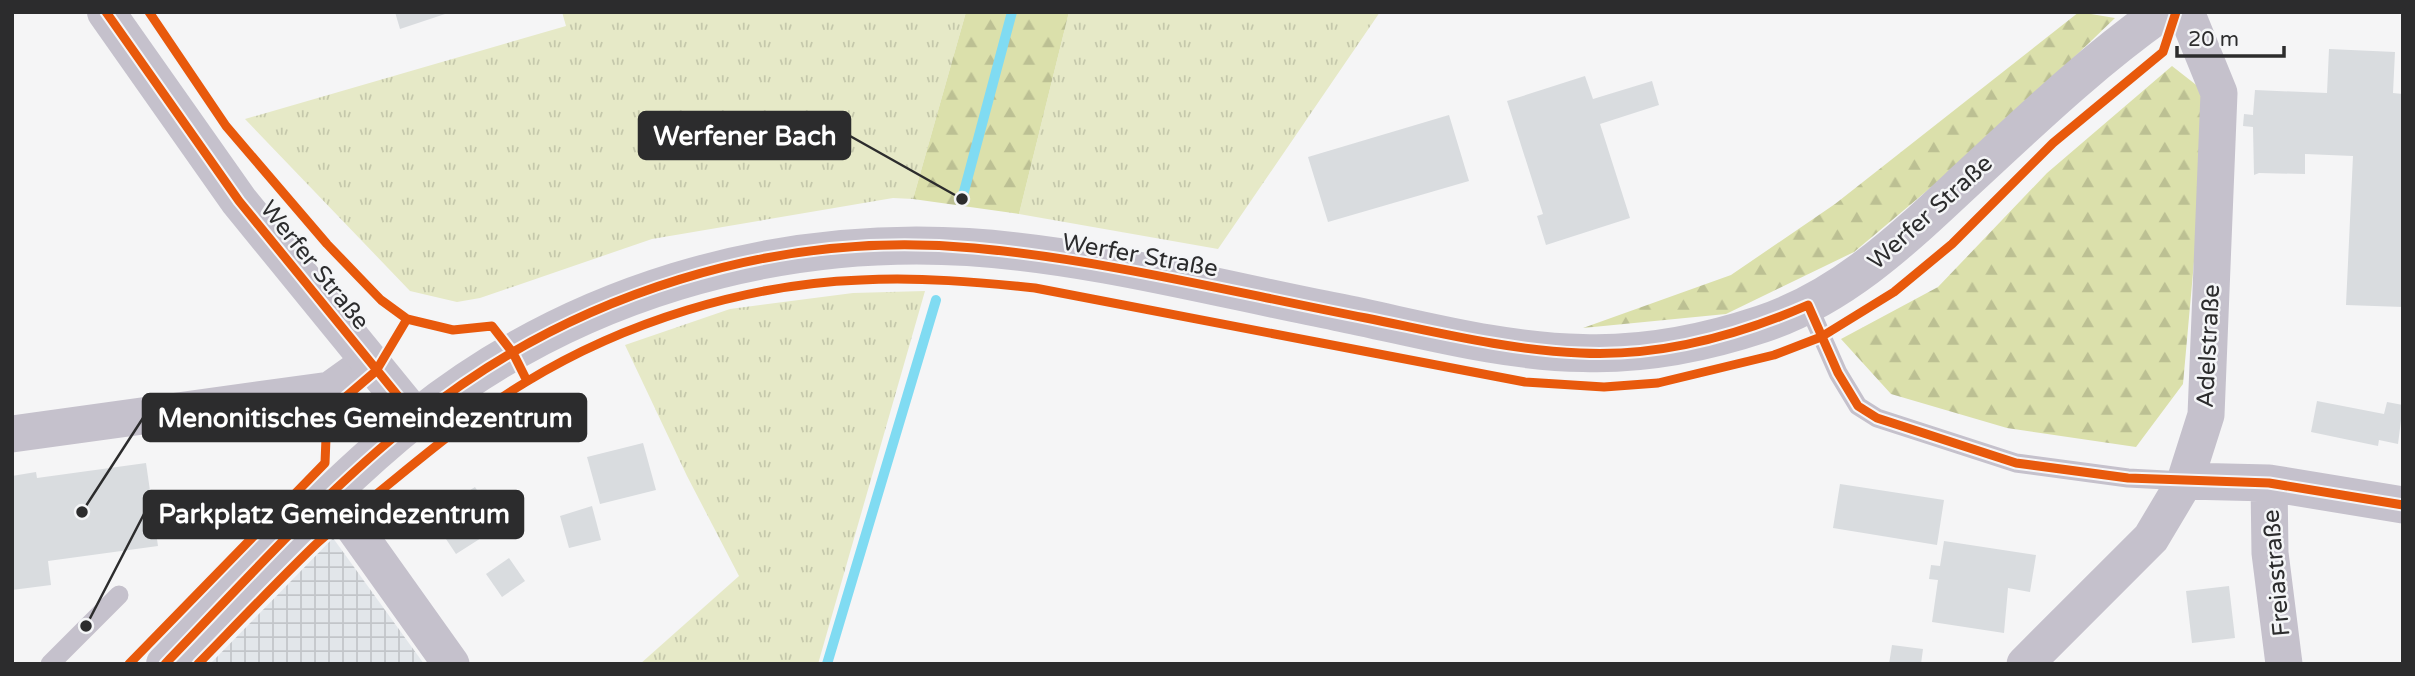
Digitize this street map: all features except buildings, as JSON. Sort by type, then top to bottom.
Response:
[{"type":"street","name":"Werfer Straße","points":[[106,12],[239,201],[416,418],[513,353],[603,308],[661,285],[730,267],[848,246],[972,247],[1079,262],[1503,345],[1583,353],[1656,349],[1713,338],[1766,323],[1808,304],[1877,263],[2102,54],[2162,12]]},
{"type":"street","name":"Adelstraße","points":[[2025,664],[2151,538],[2185,481],[2206,415],[2219,93],[2186,12]]},
{"type":"street","points":[[12,434],[330,390],[369,362]]},
{"type":"street","points":[[164,664],[330,494],[416,418]]},
{"type":"street","points":[[2185,481],[2269,483],[2403,505]]},
{"type":"street","name":"Freiastraße","points":[[2269,483],[2270,553],[2284,664]]},
{"type":"street","points":[[330,494],[451,664]]},
{"type":"lane","points":[[1808,304],[1826,349],[1851,395],[1858,406],[1877,418],[2016,463],[2128,478],[2185,481]]},
{"type":"lane","points":[[50,664],[119,595]]},
{"type":"shaded area","points":[[333,538],[424,664],[210,664]]},
{"type":"green space","points":[[562,12],[966,12],[913,199],[893,198],[652,239],[480,298],[457,302],[410,291],[245,119],[566,26]]},
{"type":"green space","points":[[966,12],[1069,12],[1019,214],[913,199]]},
{"type":"green space","points":[[1069,12],[1380,12],[1218,249],[1019,214]]},
{"type":"green space","points":[[2079,12],[2115,18],[1991,137],[1854,252],[1726,314],[1583,328],[1731,275],[1835,204]]},
{"type":"green space","points":[[2172,66],[2209,95],[2183,384],[2136,447],[2007,428],[1891,394],[1841,339],[1938,287],[2047,173]]},
{"type":"green space","points":[[925,291],[818,664],[640,664],[739,576],[687,476],[625,345],[730,309],[853,293]]},
{"type":"waterway","points":[[962,199],[1012,12]]},
{"type":"waterway","points":[[827,664],[936,300]]},
{"type":"cycle path","points":[[106,12],[239,201],[416,418]]},
{"type":"cycle path","points":[[149,12],[226,126],[327,244],[381,300],[407,319],[453,330],[492,326],[513,353],[527,381]]},
{"type":"cycle path","points":[[198,664],[321,540],[450,435],[506,394],[564,361],[645,324],[731,298],[774,289],[883,279],[1035,288],[1525,382],[1604,387],[1658,383],[1774,355],[1821,337],[1894,292],[1952,244],[2053,143],[2163,52],[2176,12]]},
{"type":"cycle path","points":[[165,664],[350,475],[417,418],[477,374],[541,336],[609,305],[680,279],[752,261],[826,249],[900,245],[1023,253],[1171,278],[1472,340],[1580,353],[1639,352],[1697,342],[1753,326],[1808,305],[1838,373],[1858,406],[1877,418],[2016,463],[2128,478],[2269,483],[2403,505]]},
{"type":"cycle path","points":[[129,664],[325,463],[327,413],[376,371],[407,319]]},
{"type":"place","name":"Werfener Bach","points":[[962,199]]},
{"type":"place","name":"Menonitisches Gemeindezentrum","points":[[82,512]]},
{"type":"place","name":"Parkplatz Gemeindezentrum","points":[[86,626]]}]
